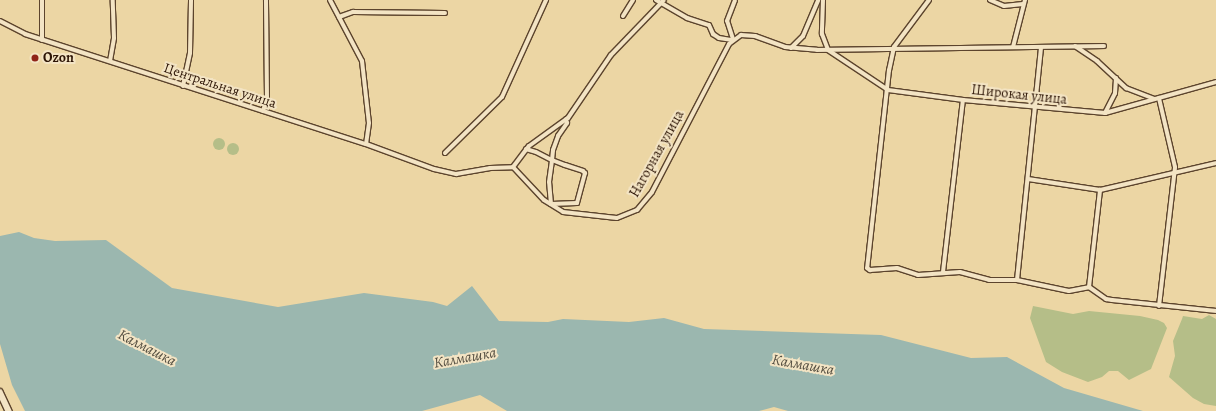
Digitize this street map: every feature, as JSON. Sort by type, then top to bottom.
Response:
[{"type":"main road","points":[[0,392],[9,411]]},
{"type":"street","points":[[42,0],[42,40]]},
{"type":"street","points":[[110,61],[114,38],[113,0]]},
{"type":"street","points":[[183,86],[190,53],[190,0]]},
{"type":"street","points":[[262,111],[267,98],[266,0]]},
{"type":"street","points":[[330,0],[362,61],[369,123],[366,144]]},
{"type":"street","points":[[445,153],[502,97],[546,0]]},
{"type":"street","points":[[623,16],[633,0]]},
{"type":"street","points":[[656,0],[663,2],[687,18],[709,25],[713,34],[718,38],[731,41],[741,35],[748,35],[790,48],[828,50],[1104,46]]},
{"type":"street","points":[[731,41],[727,21],[735,0]]},
{"type":"street","points":[[790,48],[803,36],[818,0]]},
{"type":"street","points":[[823,0],[822,34],[828,50]]},
{"type":"street","points":[[929,0],[894,48],[867,268],[870,270],[897,268],[918,275],[943,272],[970,274],[989,280],[1017,280],[1069,291],[1088,287],[1106,299],[1216,311]]},
{"type":"street","points":[[990,0],[1004,6],[1024,2],[1013,47]]},
{"type":"street","points":[[513,167],[526,149],[566,119],[611,55],[663,2]]},
{"type":"street","points":[[339,17],[353,12],[445,12]]},
{"type":"street","name":"Центральная улица","points":[[0,21],[42,40],[366,144],[434,169],[456,174],[490,168],[513,167]]},
{"type":"street","name":"Нагорная улица","points":[[513,167],[551,204],[563,212],[605,218],[617,218],[637,210],[652,192],[731,41]]},
{"type":"street","points":[[1075,46],[1116,78],[1126,88],[1154,99]]},
{"type":"street","points":[[1017,280],[1041,47]]},
{"type":"street","name":"Широкая улица","points":[[828,50],[888,90],[963,100],[1105,113],[1216,82]]},
{"type":"street","points":[[1105,113],[1115,93],[1116,78]]},
{"type":"street","points":[[1160,98],[1175,166],[1160,306]]},
{"type":"street","points":[[943,272],[963,100]]},
{"type":"street","points":[[526,149],[552,160],[583,171],[585,176],[577,203],[551,204],[549,182],[552,160],[555,142],[567,123],[566,119]]},
{"type":"street","points":[[1028,179],[1100,190],[1216,163]]},
{"type":"street","points":[[1088,287],[1100,190]]},
{"type":"green space","points":[[217,138],[221,138],[225,144],[221,150],[217,150],[213,146],[213,142]]},
{"type":"green space","points":[[233,143],[237,145],[239,149],[237,153],[233,155],[229,153],[227,149],[229,145]]},
{"type":"green space","points":[[1033,306],[1073,314],[1089,311],[1140,316],[1158,320],[1164,323],[1167,328],[1151,369],[1129,380],[1118,371],[1109,371],[1102,377],[1088,382],[1062,372],[1046,362],[1030,318]]},
{"type":"green space","points":[[1209,315],[1216,319],[1216,406],[1204,404],[1193,398],[1169,377],[1175,356],[1173,341],[1183,316],[1202,319]]},
{"type":"water","name":"Калмашка","points":[[19,232],[34,238],[55,241],[106,240],[172,288],[278,307],[364,293],[433,302],[447,306],[472,286],[499,321],[548,322],[563,319],[629,322],[664,318],[704,329],[881,335],[971,358],[1007,357],[1064,388],[1143,411],[788,411],[774,407],[759,411],[507,411],[480,395],[422,411],[25,411],[12,385],[0,344],[0,236]]},
{"type":"place","name":"Ozon","points":[[35,58]]}]
